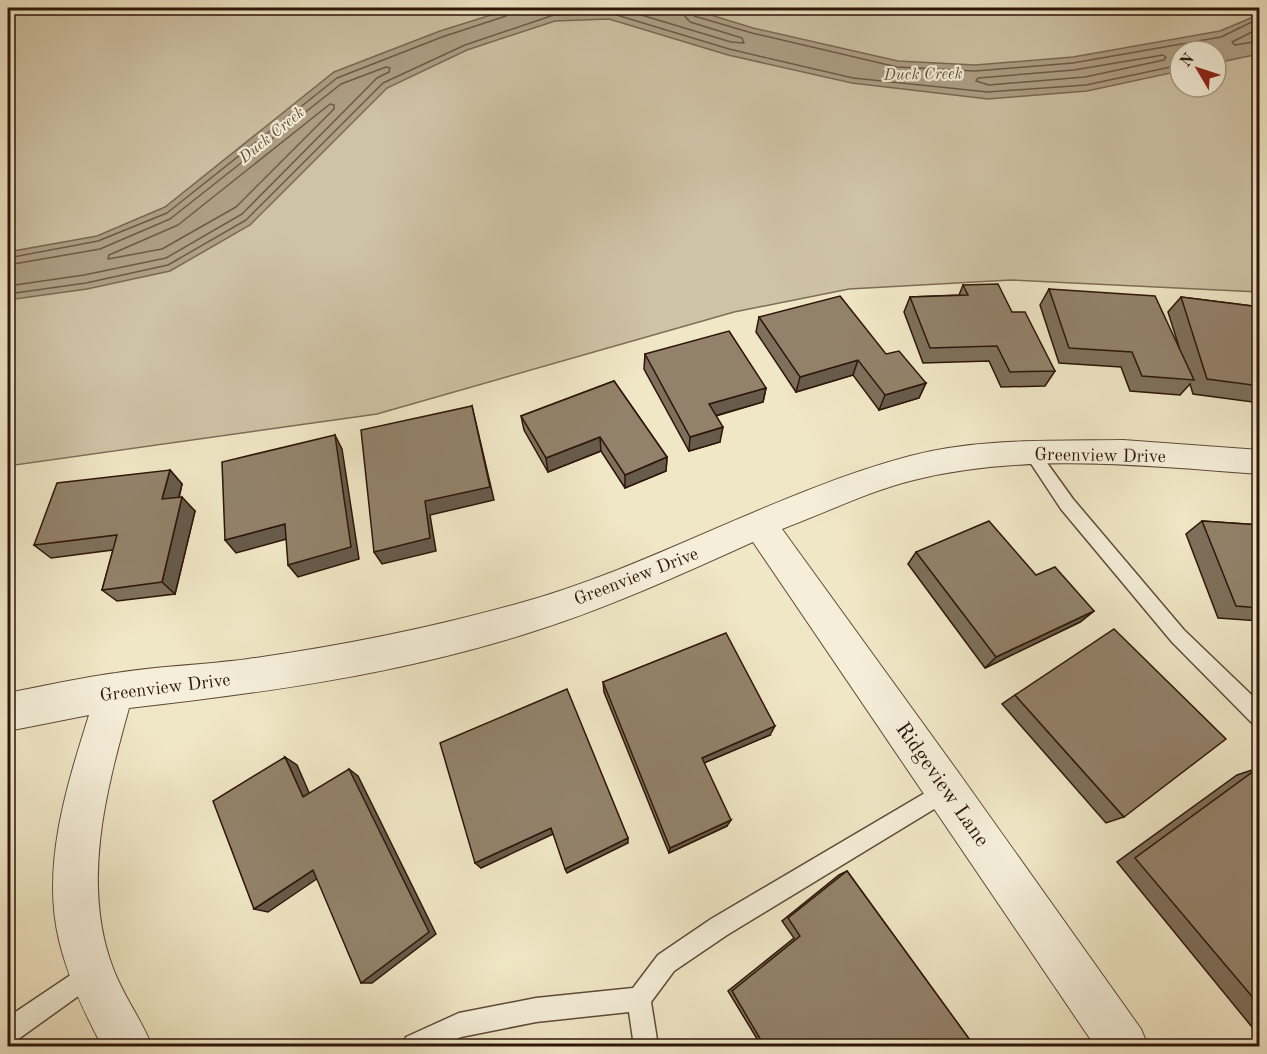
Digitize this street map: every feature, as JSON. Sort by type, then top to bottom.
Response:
[{"type":"street","name":"Greenview Drive","points":[[8,712],[115,691],[247,677],[387,653],[522,619],[649,573],[759,525],[910,468],[972,457],[1032,453],[1123,452],[1260,462]]},
{"type":"street","name":"Ridgeview Lane","points":[[759,525],[948,790],[1124,1047]]},
{"type":"street","points":[[115,691],[90,773],[77,845],[76,913],[91,973],[128,1047]]},
{"type":"lane","points":[[1032,453],[1067,504],[1178,636],[1260,717]]},
{"type":"lane","points":[[646,1047],[639,999],[666,963],[719,927],[948,790]]},
{"type":"lane","points":[[8,1031],[91,973]]},
{"type":"lane","points":[[414,1047],[459,1025],[536,1010],[639,999]]},
{"type":"shaded area","points":[[8,8],[1259,8],[1259,292],[1011,280],[849,289],[734,312],[377,414],[8,466]]},
{"type":"water","name":"Duck Creek","points":[[513,8],[688,8],[753,28],[898,61],[975,65],[1073,57],[1168,40],[1168,74],[1087,91],[988,99],[852,83],[728,55],[609,19],[555,21],[467,50],[387,88],[250,225],[170,271],[87,289],[8,300],[8,252],[97,236],[165,207],[334,72],[440,31]]},
{"type":"water","points":[[1259,10],[1259,54],[1228,60],[1228,39],[1175,39],[1220,31],[1251,18]]},
{"type":"building","points":[[998,284],[1012,312],[1025,312],[1055,371],[1010,372],[997,346],[930,348],[910,297],[968,295],[963,285]]},
{"type":"building","points":[[1049,289],[1155,296],[1194,380],[1142,376],[1132,352],[1069,348]]},
{"type":"building","points":[[840,296],[886,354],[899,351],[926,383],[885,395],[858,360],[800,377],[759,317]]},
{"type":"building","points":[[1181,297],[1260,307],[1260,386],[1207,379]]},
{"type":"building","points":[[729,331],[766,388],[709,404],[723,427],[690,437],[645,354]]},
{"type":"building","points":[[614,381],[667,457],[625,475],[600,437],[546,458],[521,416]]},
{"type":"building","points":[[472,406],[490,487],[425,501],[430,538],[374,552],[361,430]]},
{"type":"building","points":[[335,435],[351,547],[288,565],[285,524],[225,540],[222,462]]},
{"type":"building","points":[[170,470],[162,499],[182,497],[162,582],[102,590],[117,535],[34,545],[57,483]]},
{"type":"building","points":[[989,521],[1036,575],[1055,567],[1094,611],[996,657],[916,552]]},
{"type":"building","points":[[1202,521],[1260,525],[1260,608],[1236,606]]},
{"type":"building","points":[[1114,629],[1226,739],[1124,817],[1015,695]]},
{"type":"building","points":[[726,633],[775,726],[702,758],[731,820],[670,848],[603,682]]},
{"type":"building","points":[[567,689],[628,838],[565,869],[551,828],[475,863],[440,743]]},
{"type":"building","points":[[285,757],[303,797],[349,769],[429,932],[361,983],[313,870],[254,909],[213,801]]},
{"type":"building","points":[[1258,768],[1260,769],[1260,1006],[1135,858]]},
{"type":"building","points":[[847,871],[975,1047],[765,1047],[732,991],[800,936],[788,918]]}]
